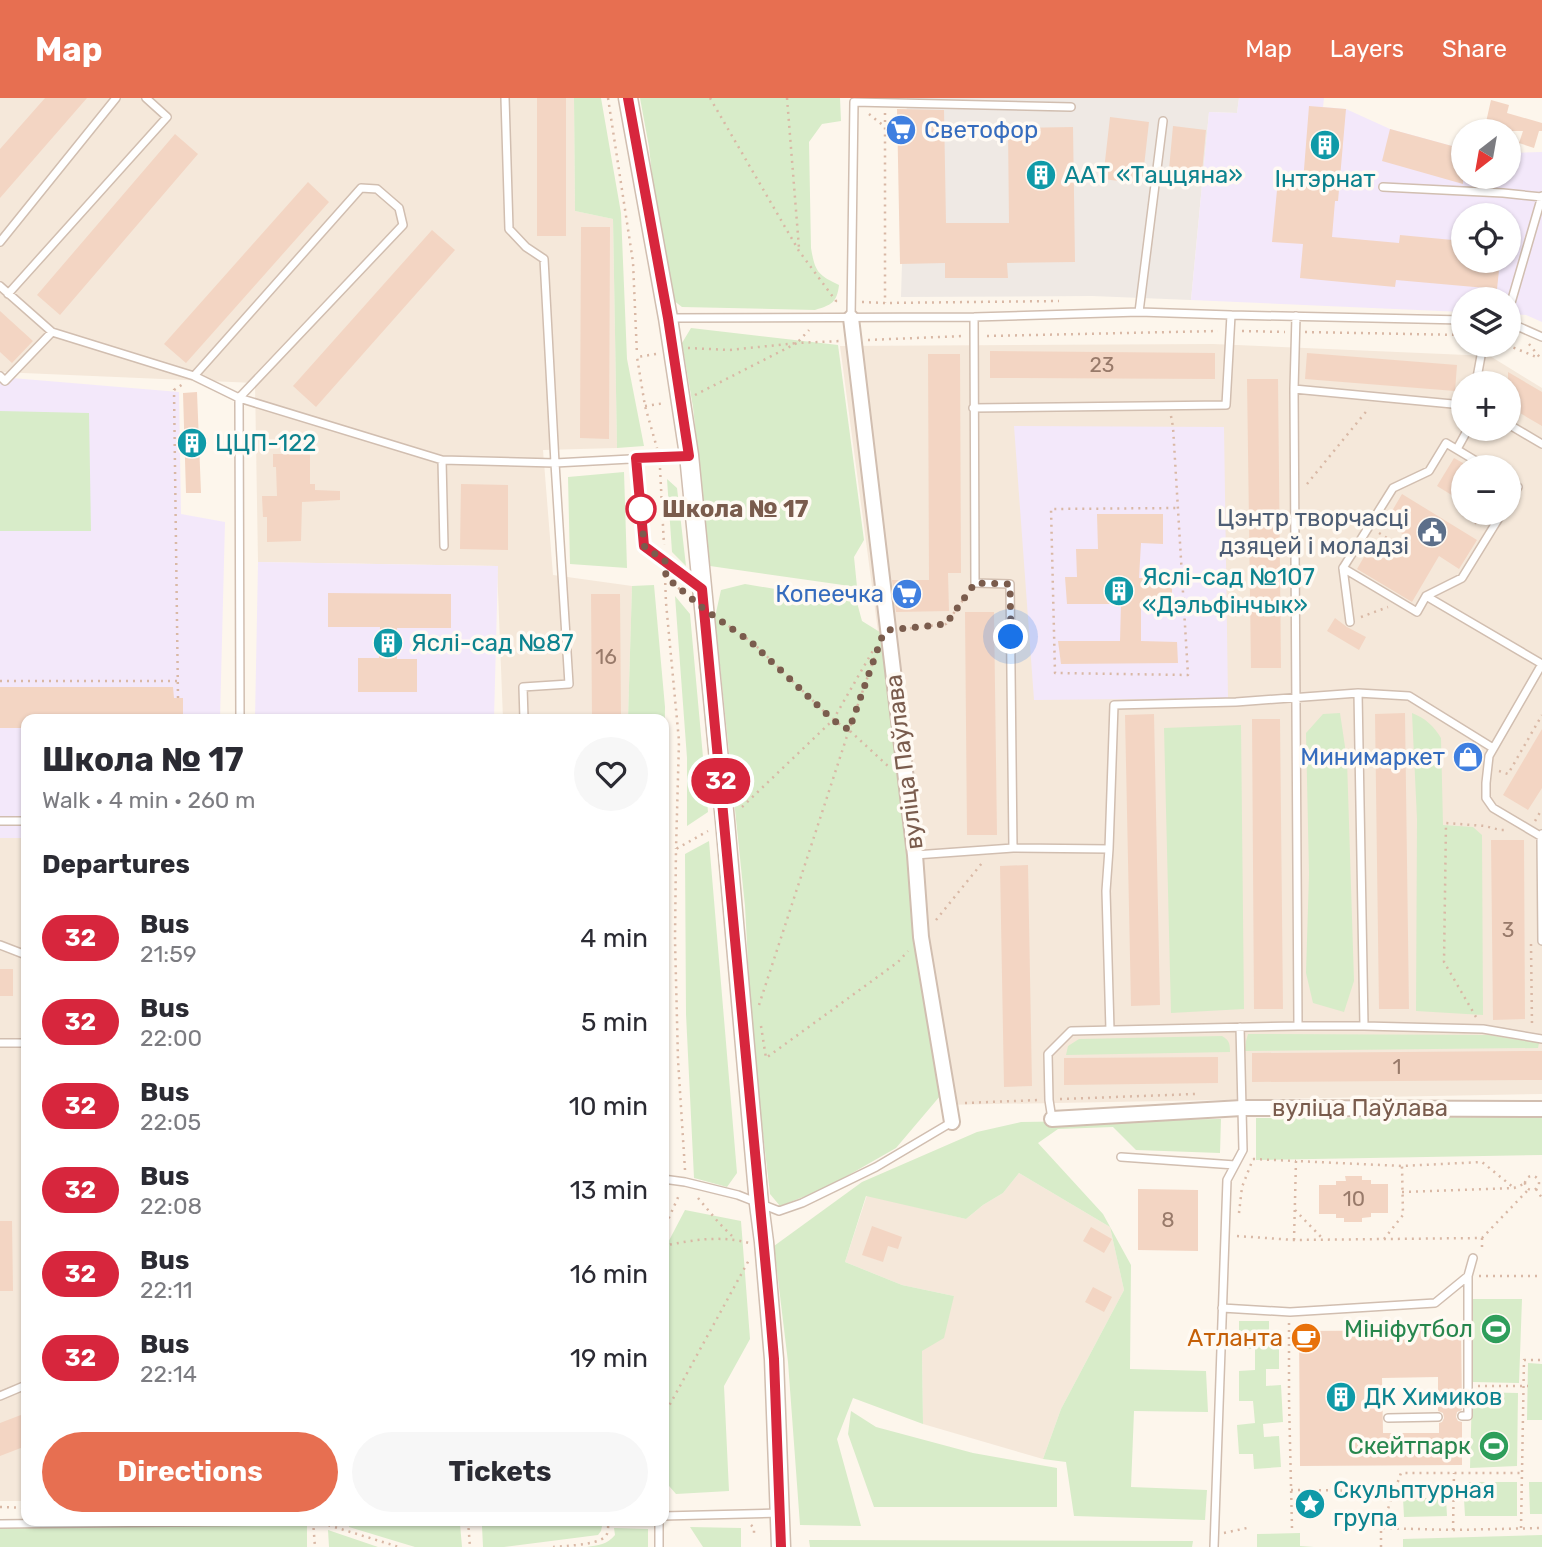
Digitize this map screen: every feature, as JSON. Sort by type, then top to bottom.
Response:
[{"type":"street","points":[[628,98],[668,318],[689,456],[774,1359],[781,1547]]},
{"type":"street","name":"вуліца Паўлава","points":[[851,318],[907,783],[921,937],[953,1122]]},
{"type":"street","name":"вуліца Паўлава","points":[[1052,1119],[1242,1108],[1542,1109]]},
{"type":"lane","points":[[0,242],[116,98]]},
{"type":"lane","points":[[8,294],[167,117],[146,98]]},
{"type":"lane","points":[[505,98],[509,229],[526,247],[544,259],[569,684],[523,687],[523,714]]},
{"type":"lane","points":[[851,318],[854,102],[1071,107]]},
{"type":"lane","points":[[1139,312],[1163,121]]},
{"type":"lane","points":[[194,376],[361,187],[377,188],[399,208],[403,225],[239,398],[240,714]]},
{"type":"lane","points":[[1383,187],[1542,196],[1516,287]]},
{"type":"lane","points":[[0,286],[52,332],[194,376],[239,398],[442,460],[555,463],[689,456]]},
{"type":"lane","points":[[668,318],[974,317],[1139,312],[1451,320]]},
{"type":"lane","points":[[973,408],[1226,405],[1231,315]]},
{"type":"lane","points":[[1296,316],[1294,389],[1298,1026]]},
{"type":"lane","points":[[974,317],[975,583],[1010,584],[1013,848]]},
{"type":"lane","points":[[1521,328],[1542,337]]},
{"type":"lane","points":[[0,376],[5,381],[52,332]]},
{"type":"lane","points":[[1294,389],[1451,404]]},
{"type":"lane","points":[[1521,432],[1542,444]]},
{"type":"lane","points":[[1457,449],[1461,441]]},
{"type":"lane","points":[[1350,622],[1343,568],[1393,488],[1429,471],[1446,443],[1467,455]]},
{"type":"lane","points":[[636,458],[644,546],[702,589]]},
{"type":"lane","points":[[442,460],[444,545]]},
{"type":"lane","points":[[1343,568],[1417,612],[1426,596],[1462,578],[1494,525]]},
{"type":"lane","points":[[1426,596],[1542,664],[1489,756],[1486,783],[1486,798],[1493,808],[1541,836],[1542,941]]},
{"type":"lane","points":[[1358,693],[1364,1026]]},
{"type":"lane","points":[[1110,1030],[1106,891],[1114,705],[1236,702],[1358,693],[1409,696],[1493,748]]},
{"type":"lane","points":[[0,821],[21,821]]},
{"type":"lane","points":[[915,855],[1013,848],[1109,849]]},
{"type":"lane","points":[[0,945],[21,954]]},
{"type":"lane","points":[[1052,1119],[1048,1054],[1071,1031],[1364,1026],[1483,1029],[1542,1039]]},
{"type":"lane","points":[[1214,1547],[1227,1180],[1243,1150],[1240,1027]]},
{"type":"lane","points":[[0,1043],[21,1043]]},
{"type":"lane","points":[[669,1180],[738,1195],[779,1211],[802,1203],[876,1167],[953,1122]]},
{"type":"lane","points":[[1121,1157],[1235,1165]]},
{"type":"lane","points":[[1462,1416],[1468,1416],[1468,1276],[1473,1258]]},
{"type":"lane","points":[[1223,1308],[1290,1312],[1435,1303],[1468,1276]]},
{"type":"lane","points":[[0,1396],[21,1387]]},
{"type":"lane","points":[[1388,1418],[1438,1417]]},
{"type":"lane","points":[[669,1516],[780,1513]]},
{"type":"lane","points":[[0,1524],[21,1523]]},
{"type":"lane","points":[[659,1526],[659,1547]]},
{"type":"path","points":[[608,98],[634,261],[637,357],[645,406],[659,457],[666,603],[679,741],[676,849]]},
{"type":"path","points":[[710,98],[799,251],[836,301]]},
{"type":"path","points":[[787,98],[799,251]]},
{"type":"path","points":[[854,102],[886,127],[886,318]]},
{"type":"path","points":[[645,406],[680,401],[797,343],[836,301],[1070,301]]},
{"type":"path","points":[[681,348],[730,350],[797,343],[1230,330],[1451,335]]},
{"type":"path","points":[[1521,351],[1542,359]]},
{"type":"path","points":[[637,357],[663,354]]},
{"type":"path","points":[[178,698],[174,390],[194,376]]},
{"type":"path","points":[[1295,498],[1377,397]]},
{"type":"path","points":[[1170,406],[1178,508],[1188,675],[1055,673],[1051,509],[1178,508]]},
{"type":"path","points":[[1479,525],[1490,532]]},
{"type":"path","points":[[1368,527],[1403,548]]},
{"type":"path","points":[[666,577],[704,609],[751,642],[833,720],[849,730],[907,783]]},
{"type":"path","points":[[759,1005],[883,634],[889,630],[946,624],[975,583]]},
{"type":"path","points":[[1350,622],[1401,602]]},
{"type":"path","points":[[0,681],[179,681]]},
{"type":"path","points":[[1488,766],[1508,774],[1542,715]]},
{"type":"path","points":[[1483,1029],[1444,962],[1447,823],[1500,830],[1529,830]]},
{"type":"path","points":[[761,1018],[766,1058],[898,962],[982,864],[988,850]]},
{"type":"path","points":[[669,1218],[685,1182],[678,1060]]},
{"type":"path","points":[[1235,1165],[1253,1159],[1402,1166],[1482,1162],[1514,1188]]},
{"type":"path","points":[[1294,1240],[1296,1161]]},
{"type":"path","points":[[1384,1239],[1403,1215],[1402,1166]]},
{"type":"path","points":[[1536,1189],[1538,1179],[1542,1175]]},
{"type":"path","points":[[1402,1192],[1514,1188],[1524,1184],[1528,1177],[1538,1179]]},
{"type":"path","points":[[685,1182],[735,1239]]},
{"type":"path","points":[[1524,1184],[1528,1190]]},
{"type":"path","points":[[1237,1236],[1294,1240],[1482,1238],[1528,1190],[1536,1189]]},
{"type":"path","points":[[1536,1189],[1542,1198]]},
{"type":"path","points":[[1295,1210],[1324,1239]]},
{"type":"path","points":[[669,1245],[715,1238],[735,1239],[752,1244]]},
{"type":"path","points":[[669,1406],[753,1252]]},
{"type":"path","points":[[1468,1276],[1542,1276]]},
{"type":"path","points":[[1290,1312],[1292,1528]]},
{"type":"path","points":[[1521,1528],[1520,1425],[1525,1387],[1522,1360],[1542,1360]]},
{"type":"path","points":[[1468,1386],[1525,1387]]},
{"type":"path","points":[[1453,1530],[1454,1473]]},
{"type":"path","points":[[1381,1547],[1381,1528],[1402,1474],[1522,1473]]},
{"type":"path","points":[[1291,1490],[1395,1491]]},
{"type":"path","points":[[0,1507],[21,1507]]},
{"type":"path","points":[[314,1526],[315,1547]]},
{"type":"path","points":[[330,1526],[399,1547]]},
{"type":"path","points":[[468,1526],[470,1547]]},
{"type":"path","points":[[553,1547],[595,1542],[604,1538],[608,1526]]},
{"type":"path","points":[[1221,1534],[1247,1528]]},
{"type":"path","points":[[1381,1528],[1542,1528]]},
{"type":"shaded area","points":[[0,98],[574,98],[575,211],[613,219],[617,448],[543,450],[553,575],[632,586],[628,714],[503,714],[497,566],[258,562],[255,383],[0,372]]},
{"type":"shaded area","name":"ААТ «Таццяна»","points":[[907,98],[1239,98],[1237,113],[1209,112],[1191,300],[1092,296],[901,297]]},
{"type":"shaded area","points":[[1239,98],[1324,98],[1323,107],[1346,109],[1390,129],[1451,146],[1451,189],[1521,189],[1521,153],[1542,152],[1542,322],[1521,315],[1521,287],[1451,287],[1451,311],[1191,300],[1209,112],[1237,113]]},
{"type":"shaded area","points":[[1213,344],[1492,357],[1514,371],[1451,371],[1451,441],[1521,441],[1521,375],[1542,388],[1542,1094],[941,1105],[840,346]]},
{"type":"shaded area","points":[[0,377],[179,392],[181,514],[225,522],[220,714],[21,714],[21,838],[0,838]]},
{"type":"shaded area","points":[[1014,426],[1224,427],[1228,698],[1034,700]]},
{"type":"shaded area","points":[[258,562],[498,566],[494,714],[255,714]]},
{"type":"shaded area","points":[[0,838],[21,838],[21,1501],[0,1501]]},
{"type":"shaded area","points":[[1019,1173],[1110,1227],[1124,1290],[1061,1409],[1043,1459],[923,1424],[922,1351],[954,1296],[902,1285],[845,1262],[867,1195],[966,1219],[1003,1193]]},
{"type":"green space","points":[[574,98],[601,98],[621,213],[627,359],[644,446],[617,448],[613,219],[575,211]]},
{"type":"green space","points":[[640,98],[840,98],[841,121],[822,124],[809,142],[811,248],[819,272],[839,285],[837,296],[832,302],[815,310],[682,307],[665,294],[649,147]]},
{"type":"green space","points":[[691,328],[838,345],[864,540],[854,557],[857,587],[710,566],[693,407],[682,343]]},
{"type":"green space","points":[[0,411],[89,413],[91,531],[0,531]]},
{"type":"green space","points":[[624,472],[627,568],[570,564],[568,477]]},
{"type":"green space","points":[[667,479],[677,488],[686,566],[672,552]]},
{"type":"green space","points":[[745,584],[823,597],[856,599],[862,621],[883,634],[909,864],[946,1089],[896,1148],[826,1188],[780,1206],[770,1194],[752,1038],[745,906],[715,617],[721,590]]},
{"type":"green space","points":[[654,585],[665,714],[628,714],[632,586]]},
{"type":"green space","points":[[675,596],[690,614],[708,812],[687,826],[687,758]]},
{"type":"green space","points":[[1340,713],[1347,760],[1354,981],[1344,1012],[1313,1003],[1306,973],[1309,874],[1306,733],[1323,714]]},
{"type":"green space","points":[[1412,713],[1429,723],[1441,738],[1443,825],[1473,827],[1482,835],[1483,1015],[1416,1011],[1417,819]]},
{"type":"green space","points":[[1241,725],[1244,1009],[1171,1013],[1164,728]]},
{"type":"green space","points":[[709,841],[737,1173],[727,1187],[694,1178],[686,1014],[685,854]]},
{"type":"green space","points":[[1248,1034],[1488,1035],[1539,1043],[1538,1048],[1245,1051]]},
{"type":"green space","points":[[1222,1036],[1229,1042],[1230,1052],[1066,1055],[1068,1046],[1079,1039]]},
{"type":"green space","points":[[1542,1117],[1542,1155],[1256,1160],[1256,1118]]},
{"type":"green space","points":[[1221,1119],[1220,1153],[1136,1150],[1113,1127],[1058,1129],[1038,1143],[1103,1214],[1131,1265],[1130,1369],[1206,1371],[1208,1412],[1134,1411],[1131,1487],[1207,1490],[1205,1520],[1074,1516],[1066,1462],[1043,1459],[1061,1409],[1124,1290],[1110,1227],[1019,1173],[1003,1193],[966,1219],[866,1196],[845,1262],[902,1285],[954,1296],[944,1338],[922,1351],[923,1424],[853,1398],[837,1439],[861,1526],[800,1525],[788,1362],[774,1246],[862,1182],[977,1132],[1021,1122]]},
{"type":"green space","points":[[685,1210],[741,1221],[750,1339],[724,1386],[729,1491],[676,1494],[669,1486],[669,1241]]},
{"type":"green space","name":"Мініфутбол","points":[[1471,1299],[1522,1299],[1519,1383],[1472,1382]]},
{"type":"green space","points":[[1239,1321],[1269,1321],[1269,1337],[1279,1337],[1279,1369],[1266,1369],[1266,1386],[1281,1385],[1283,1422],[1263,1424],[1264,1437],[1279,1436],[1281,1467],[1254,1469],[1253,1454],[1239,1454],[1237,1425],[1255,1423],[1253,1401],[1239,1401],[1239,1371],[1255,1370],[1255,1349],[1239,1349]]},
{"type":"green space","points":[[1528,1363],[1542,1364],[1542,1420],[1527,1420]]},
{"type":"green space","name":"Скейтпарк","points":[[1472,1392],[1518,1393],[1517,1466],[1470,1468]]},
{"type":"green space","points":[[851,1411],[876,1427],[973,1453],[1057,1468],[1057,1507],[874,1507],[848,1434]]},
{"type":"green space","points":[[1463,1482],[1517,1482],[1517,1516],[1465,1516]]},
{"type":"green space","points":[[1529,1482],[1542,1482],[1542,1514],[1530,1514]]},
{"type":"green space","points":[[1403,1498],[1446,1498],[1447,1516],[1404,1517]]},
{"type":"green space","points":[[307,1526],[307,1547],[0,1547],[0,1527]]},
{"type":"green space","points":[[460,1526],[462,1547],[415,1547],[349,1527]]},
{"type":"green space","points":[[482,1526],[602,1526],[598,1535],[504,1547],[483,1547]]},
{"type":"green space","points":[[690,1527],[741,1528],[741,1547],[703,1547]]},
{"type":"green space","points":[[614,1528],[648,1529],[648,1547],[587,1547],[609,1541],[615,1535]]},
{"type":"green space","points":[[328,1530],[378,1547],[329,1547]]},
{"type":"green space","points":[[1300,1533],[1300,1546],[1314,1547],[1257,1547],[1257,1534]]},
{"type":"green space","points":[[1542,1535],[1542,1547],[1403,1547],[1403,1539]]},
{"type":"green space","points":[[809,1540],[1193,1541],[1192,1547],[810,1547]]},
{"type":"building","points":[[45,98],[87,98],[0,198],[0,149]]},
{"type":"building","points":[[537,98],[566,98],[566,236],[537,236]]},
{"type":"building","points":[[1491,100],[1509,105],[1507,113],[1542,123],[1542,131],[1539,131],[1534,148],[1521,144],[1521,119],[1487,119]]},
{"type":"building","points":[[1309,106],[1346,109],[1332,237],[1399,243],[1400,235],[1451,240],[1451,273],[1499,273],[1497,287],[1396,280],[1395,287],[1300,278],[1303,244],[1272,242],[1278,180],[1303,182]]},
{"type":"building","name":"ААТ «Таццяна»","points":[[897,109],[944,110],[946,223],[1009,223],[1008,128],[1073,127],[1075,262],[1007,263],[1008,278],[945,278],[945,263],[900,264]]},
{"type":"building","points":[[1110,117],[1149,122],[1142,184],[1103,179]]},
{"type":"building","points":[[1173,126],[1206,130],[1201,183],[1168,180]]},
{"type":"building","points":[[1390,129],[1451,146],[1451,181],[1382,161]]},
{"type":"building","points":[[175,134],[198,154],[60,315],[37,295]]},
{"type":"building","points":[[308,182],[329,202],[186,363],[164,344]]},
{"type":"building","points":[[581,227],[610,227],[609,439],[580,438]]},
{"type":"building","points":[[432,230],[455,250],[316,407],[293,386]]},
{"type":"building","points":[[0,311],[33,341],[12,363],[0,352]]},
{"type":"building","points":[[990,351],[1215,353],[1215,379],[990,378]]},
{"type":"building","points":[[1307,353],[1457,365],[1457,371],[1451,371],[1451,391],[1305,379]]},
{"type":"building","points":[[928,354],[960,354],[961,573],[948,573],[949,611],[896,612],[892,580],[929,580]]},
{"type":"building","points":[[1247,379],[1278,379],[1281,668],[1251,668]]},
{"type":"building","points":[[1521,380],[1542,392],[1542,426],[1521,414]]},
{"type":"building","name":"ЦЦП-122","points":[[197,392],[201,493],[186,493],[183,393]]},
{"type":"building","points":[[273,454],[310,454],[310,484],[315,484],[315,490],[340,491],[340,500],[302,502],[301,541],[267,542],[267,517],[263,517],[262,496],[277,496]]},
{"type":"building","points":[[1451,463],[1451,495],[1437,486]]},
{"type":"building","points":[[461,484],[508,485],[508,550],[460,549]]},
{"type":"building","name":"Цэнтр творчасці дзяцей і моладзі","points":[[1402,494],[1477,540],[1459,569],[1439,556],[1412,602],[1357,569],[1372,543],[1397,558],[1409,538],[1385,523]]},
{"type":"building","name":"Яслі-сад №107 «Дэльфінчык»","points":[[1097,514],[1163,514],[1163,544],[1141,543],[1139,578],[1172,578],[1172,607],[1141,607],[1141,641],[1177,642],[1178,663],[1061,664],[1058,641],[1120,641],[1121,604],[1067,604],[1065,577],[1077,577],[1076,549],[1098,549]]},
{"type":"building","name":"Яслі-сад №87","points":[[328,593],[451,594],[451,628],[397,628],[397,659],[417,659],[417,692],[358,692],[358,658],[379,658],[380,627],[328,627]]},
{"type":"building","points":[[591,594],[620,594],[621,714],[592,714]]},
{"type":"building","points":[[965,612],[994,612],[997,835],[967,835]]},
{"type":"building","points":[[1335,618],[1366,637],[1359,650],[1327,631]]},
{"type":"building","points":[[0,687],[173,687],[174,698],[183,698],[183,714],[21,714],[21,728],[0,728]]},
{"type":"building","points":[[1405,713],[1409,1009],[1379,1009],[1375,714]]},
{"type":"building","points":[[1154,714],[1160,1005],[1131,1006],[1125,715]]},
{"type":"building","points":[[1252,719],[1280,719],[1283,1009],[1254,1009]]},
{"type":"building","points":[[1542,729],[1542,788],[1528,810],[1503,795]]},
{"type":"building","name":"Минимаркет","points":[[1466,747],[1478,754],[1467,773],[1455,766]]},
{"type":"building","points":[[1491,840],[1524,840],[1525,1019],[1493,1020]]},
{"type":"building","points":[[1028,865],[1032,1086],[1004,1087],[1000,866]]},
{"type":"building","points":[[0,969],[13,969],[13,996],[0,996]]},
{"type":"building","points":[[1542,1051],[1542,1080],[1252,1082],[1252,1053]]},
{"type":"building","points":[[1218,1057],[1218,1083],[1064,1085],[1064,1058]]},
{"type":"building","points":[[1345,1176],[1362,1176],[1362,1180],[1371,1180],[1371,1184],[1388,1184],[1388,1213],[1371,1213],[1371,1217],[1362,1218],[1362,1222],[1344,1222],[1344,1218],[1336,1218],[1336,1214],[1319,1214],[1319,1185],[1336,1185],[1336,1181],[1346,1181]]},
{"type":"building","points":[[1138,1189],[1198,1190],[1198,1251],[1138,1250]]},
{"type":"building","points":[[0,1221],[12,1221],[13,1291],[0,1291]]},
{"type":"building","points":[[872,1226],[902,1237],[898,1249],[888,1246],[883,1262],[862,1255]]},
{"type":"building","points":[[1091,1227],[1112,1239],[1104,1253],[1083,1241]]},
{"type":"building","points":[[1093,1287],[1112,1297],[1104,1312],[1085,1302]]},
{"type":"building","name":"ДК Химиков","points":[[1461,1330],[1462,1410],[1457,1412],[1456,1417],[1462,1422],[1462,1465],[1300,1466],[1299,1331]],"holes":[[[1438,1377],[1438,1411],[1443,1413],[1444,1418],[1439,1423],[1439,1433],[1383,1433],[1382,1378]]]},
{"type":"building","points":[[21,1415],[21,1448],[0,1456],[0,1423]]},
{"type":"bus line","name":"32","points":[[628,98],[668,318],[689,456],[636,458],[644,546],[702,589],[774,1359],[781,1547]]},
{"type":"place","name":"Светофор","points":[[901,130]]},
{"type":"place","name":"Інтэрнат","points":[[1325,145]]},
{"type":"place","name":"ААТ «Таццяна»","points":[[1041,175]]},
{"type":"place","name":"ЦЦП-122","points":[[192,443]]},
{"type":"place","name":"Школа № 17","points":[[641,509]]},
{"type":"place","name":"Цэнтр творчасці дзяцей і моладзі","points":[[1432,532]]},
{"type":"place","name":"Яслі-сад №107 «Дэльфінчык»","points":[[1119,591]]},
{"type":"place","name":"Копеечка","points":[[907,594]]},
{"type":"place","name":"Яслі-сад №87","points":[[388,643]]},
{"type":"place","name":"Минимаркет","points":[[1468,757]]},
{"type":"place","name":"Мініфутбол","points":[[1496,1329]]},
{"type":"place","name":"Атланта","points":[[1306,1338]]},
{"type":"place","name":"ДК Химиков","points":[[1341,1397]]},
{"type":"place","name":"Скейтпарк","points":[[1494,1446]]},
{"type":"place","name":"Скульптурная група","points":[[1310,1504]]},
{"type":"route","points":[[641,509],[644,546],[665,561],[666,577],[704,609],[751,642],[833,720],[849,730],[883,634],[889,630],[946,624],[975,583],[1010,584],[1011,637]]}]
